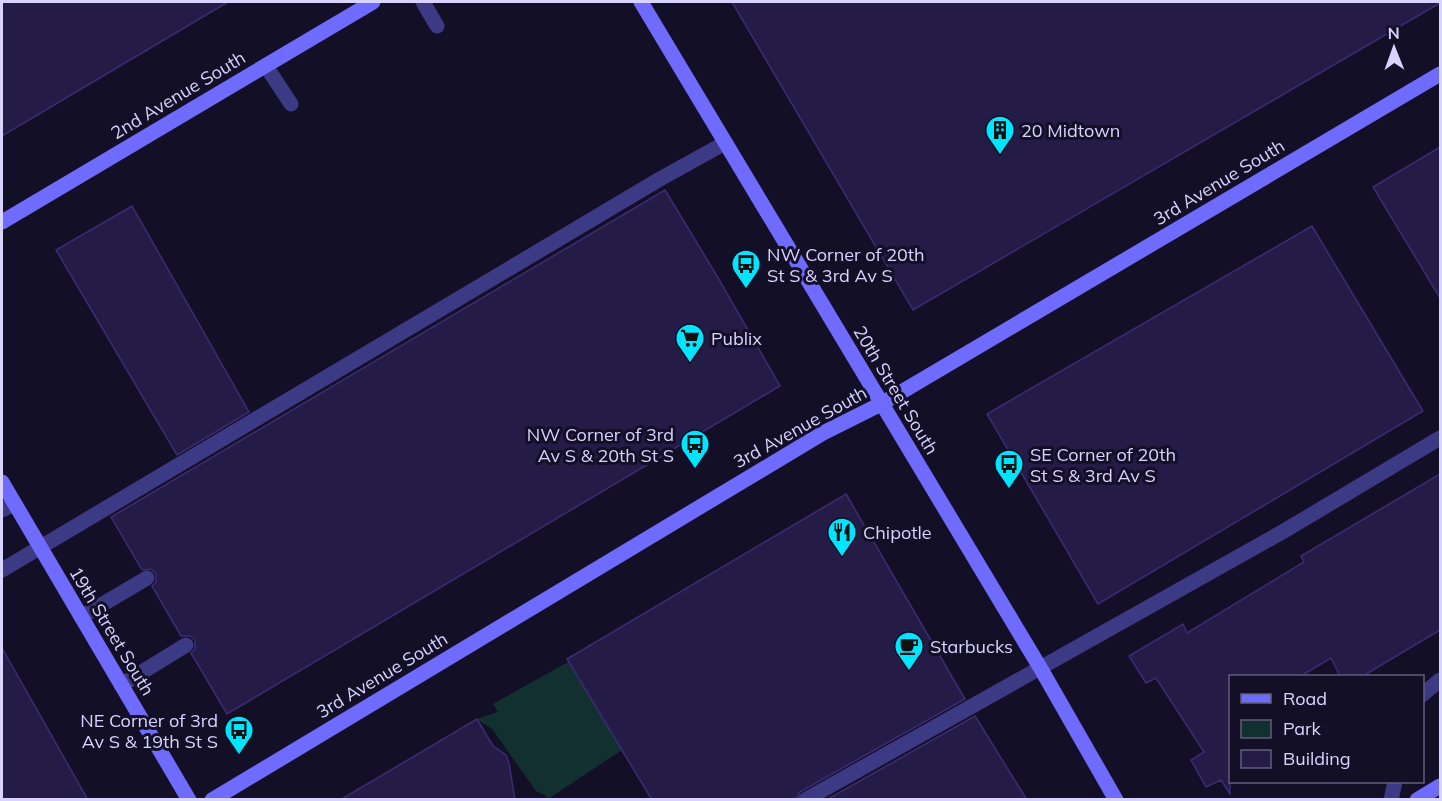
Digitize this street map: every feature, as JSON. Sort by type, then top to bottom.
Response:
[{"type":"street","name":"2nd Avenue South","points":[[2,222],[373,2]]},
{"type":"street","name":"20th Street South","points":[[641,2],[1041,669],[1116,800]]},
{"type":"street","name":"3rd Avenue South","points":[[212,800],[823,433],[881,404],[1440,74]]},
{"type":"street","name":"19th Street South","points":[[2,482],[8,507],[40,548],[189,800]]},
{"type":"street","points":[[1417,800],[1440,786]]},
{"type":"lane","points":[[423,2],[437,26]]},
{"type":"lane","points":[[266,66],[291,105]]},
{"type":"lane","points":[[2,570],[660,179],[725,143]]},
{"type":"lane","points":[[805,800],[1284,531],[1440,438]]},
{"type":"lane","points":[[81,617],[147,578]]},
{"type":"lane","points":[[121,685],[186,645]]},
{"type":"lane","points":[[1424,693],[1440,680]]},
{"type":"lane","points":[[1391,800],[1395,783]]},
{"type":"green space","points":[[568,662],[622,750],[548,799],[536,791],[492,729],[477,719],[498,712],[493,704]]},
{"type":"building","points":[[2,2],[228,2],[2,136]]},
{"type":"building","name":"20 Midtown","points":[[732,2],[1440,2],[1440,3],[913,310]]},
{"type":"building","points":[[1440,147],[1440,298],[1373,187]]},
{"type":"building","points":[[665,190],[780,386],[227,714],[191,653],[195,649],[195,640],[190,636],[181,636],[152,586],[156,582],[156,574],[151,569],[142,570],[111,517]]},
{"type":"building","points":[[132,206],[249,412],[177,455],[56,250]]},
{"type":"building","points":[[1312,226],[1423,411],[1098,604],[987,414]]},
{"type":"building","points":[[1440,474],[1440,630],[1365,675],[1340,675],[1331,658],[1303,675],[1229,675],[1230,794],[1221,780],[1206,787],[1191,760],[1204,752],[1156,678],[1146,683],[1129,656],[1183,624],[1187,633],[1304,562],[1301,556]]},
{"type":"building","points":[[846,494],[965,699],[800,792],[795,800],[652,800],[567,659]]},
{"type":"building","points":[[2,648],[88,800],[2,800]]},
{"type":"building","points":[[975,716],[1027,800],[826,800]]},
{"type":"building","points":[[477,719],[493,746],[506,755],[515,800],[340,800]]},
{"type":"place","name":"20 Midtown","points":[[1000,156]]},
{"type":"place","name":"NW Corner of 20th St S & 3rd Av S","points":[[746,290]]},
{"type":"place","name":"Publix","points":[[690,364]]},
{"type":"place","name":"NW Corner of 3rd Av S & 20th St S","points":[[695,470]]},
{"type":"place","name":"SE Corner of 20th St S & 3rd Av S","points":[[1009,490]]},
{"type":"place","name":"Chipotle","points":[[842,558]]},
{"type":"place","name":"Starbucks","points":[[909,672]]},
{"type":"place","name":"NE Corner of 3rd Av S & 19th St S","points":[[239,756]]}]
